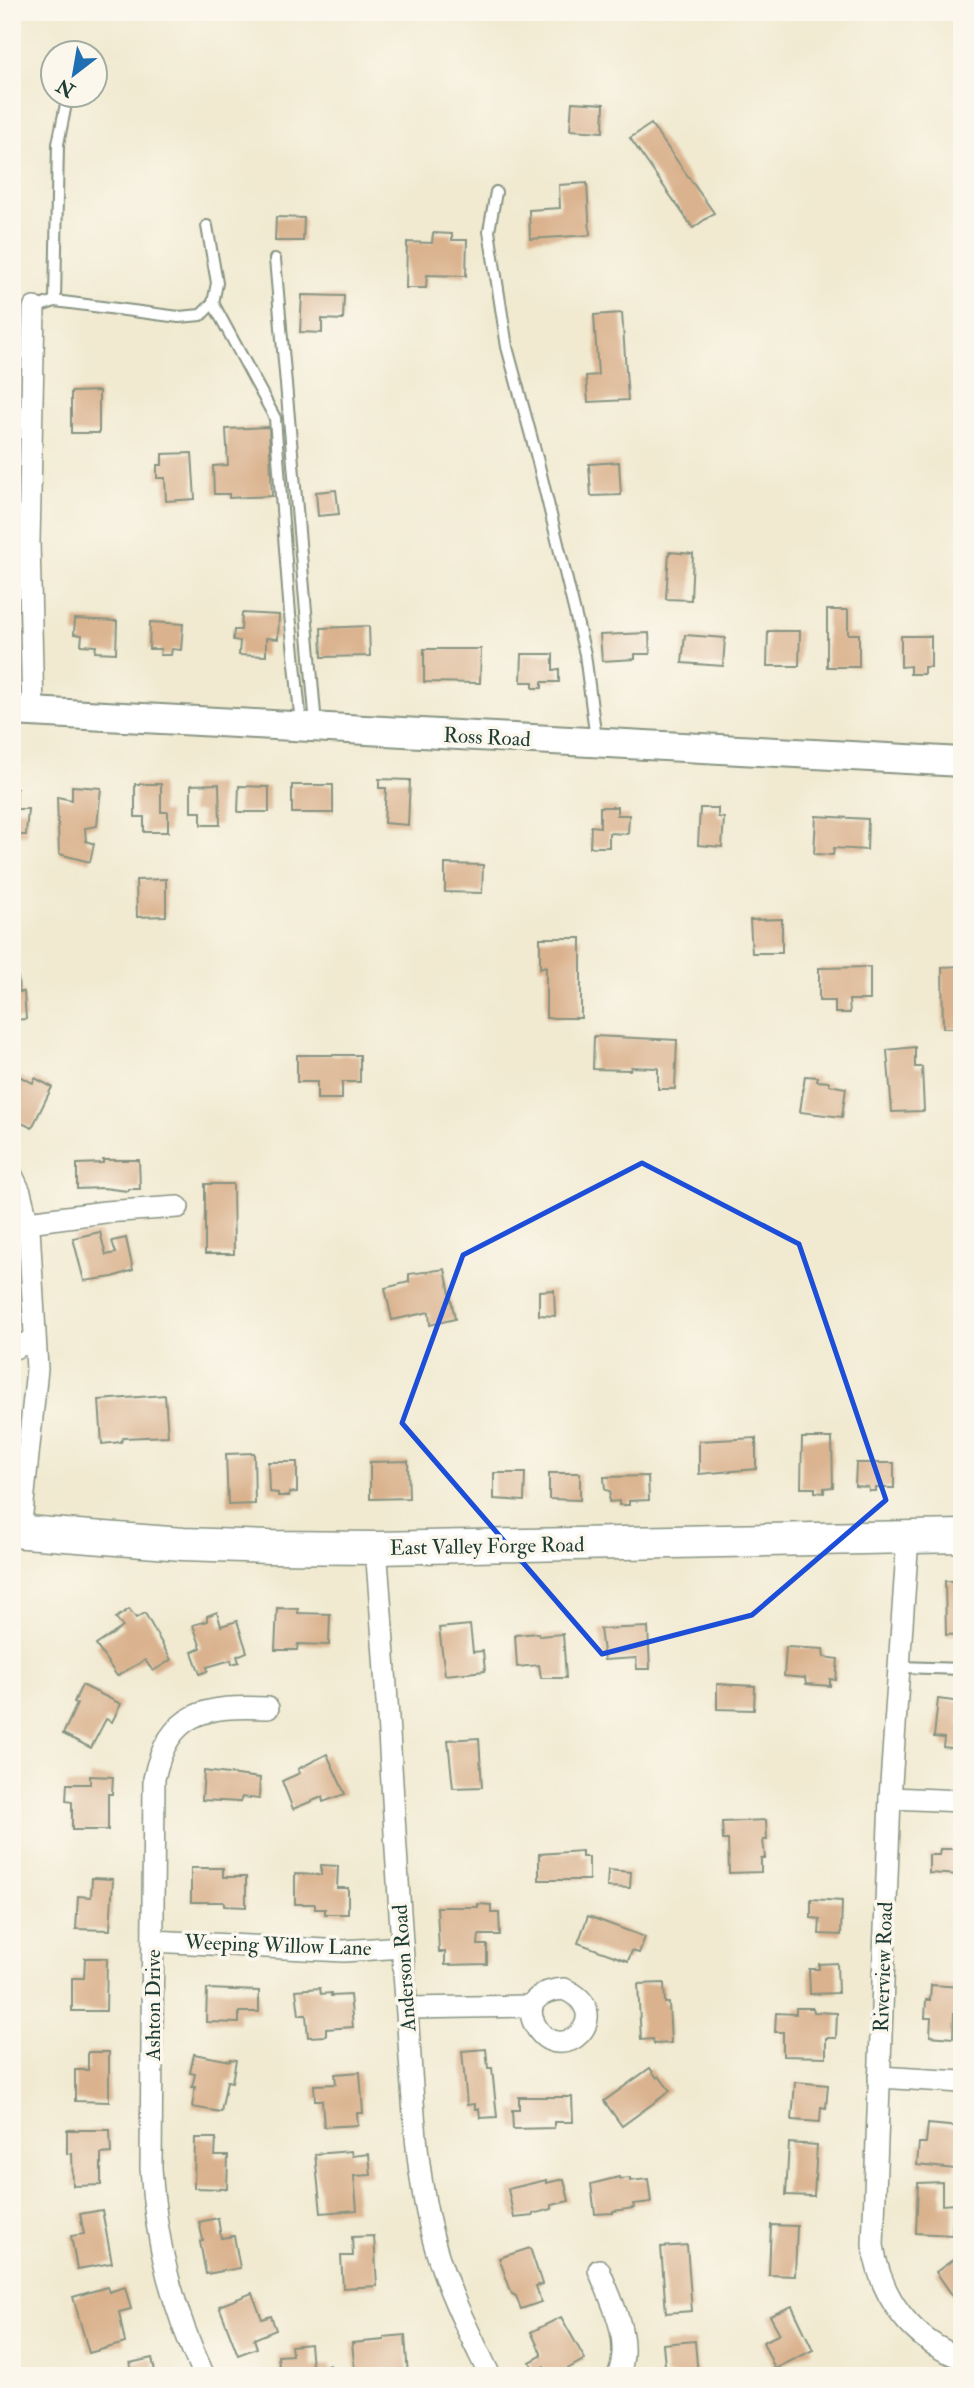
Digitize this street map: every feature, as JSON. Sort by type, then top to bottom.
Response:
[{"type":"main road","name":"East Valley Forge Road","points":[[16,1532],[183,1544],[376,1548],[962,1536]]},
{"type":"street","points":[[23,712],[34,308]]},
{"type":"street","name":"Ross Road","points":[[23,712],[962,762]]},
{"type":"street","points":[[12,1175],[28,1222],[37,1369],[16,1532]]},
{"type":"street","points":[[28,1222],[105,1212],[178,1207]]},
{"type":"street","points":[[12,1349],[34,1340]]},
{"type":"street","name":"Riverview Road","points":[[908,1537],[890,1798],[874,2252],[879,2275],[895,2306],[914,2330],[940,2348],[962,2358]]},
{"type":"street","name":"Anderson Road","points":[[376,1548],[386,1671],[395,1856],[420,2169],[435,2247],[464,2323],[491,2376]]},
{"type":"street","name":"Ashton Drive","points":[[204,2376],[174,2304],[154,2214],[151,2168],[154,1779],[159,1755],[172,1734],[189,1718],[212,1709],[233,1706],[268,1708]]},
{"type":"street","points":[[890,1798],[962,1801]]},
{"type":"street","name":"Weeping Willow Lane","points":[[153,1941],[344,1951],[402,1947]]},
{"type":"street","points":[[407,2008],[532,2006]]},
{"type":"street","points":[[879,2077],[962,2082]]},
{"type":"street","points":[[599,2270],[623,2339],[624,2354],[618,2376]]},
{"type":"lane","points":[[55,300],[58,144],[65,108]]},
{"type":"lane","points":[[496,192],[489,231],[507,348],[585,653],[596,742]]},
{"type":"lane","points":[[34,308],[55,300],[179,317],[201,315],[213,303],[217,283],[207,226]]},
{"type":"lane","points":[[275,259],[309,727]]},
{"type":"lane","points":[[213,303],[275,418],[290,614],[309,727]]},
{"type":"lane","points":[[900,1667],[962,1669]]},
{"type":"highlighted area","points":[[642,1163],[799,1244],[886,1500],[752,1615],[602,1654],[402,1423],[463,1255]]},
{"type":"building","points":[[572,102],[604,104],[603,132],[570,130]]},
{"type":"building","points":[[651,124],[714,213],[693,228],[630,138]]},
{"type":"building","points":[[587,183],[590,235],[530,239],[529,210],[560,208],[559,185]]},
{"type":"building","points":[[276,217],[304,218],[303,241],[275,241]]},
{"type":"building","points":[[433,233],[452,234],[452,240],[467,240],[466,276],[427,275],[426,288],[406,288],[407,242],[432,243]]},
{"type":"building","points":[[302,295],[344,296],[343,320],[322,319],[322,333],[300,332]]},
{"type":"building","points":[[622,313],[628,400],[588,402],[586,376],[598,375],[594,315]]},
{"type":"building","points":[[99,391],[99,433],[71,433],[71,392]]},
{"type":"building","points":[[269,427],[272,496],[229,498],[229,494],[214,494],[213,466],[228,465],[226,429]]},
{"type":"building","points":[[192,453],[195,499],[166,501],[165,478],[157,478],[157,465],[162,465],[162,454]]},
{"type":"building","points":[[619,462],[621,495],[591,496],[589,464]]},
{"type":"building","points":[[336,490],[339,514],[318,516],[316,492]]},
{"type":"building","points":[[669,552],[693,554],[691,600],[666,599]]},
{"type":"building","points":[[827,610],[848,610],[848,634],[859,634],[859,667],[827,667]]},
{"type":"building","points":[[242,613],[279,615],[278,639],[266,638],[266,656],[239,655],[240,641],[233,640],[234,630],[241,630]]},
{"type":"building","points":[[75,619],[117,621],[116,653],[95,652],[96,646],[81,645],[82,635],[74,634]]},
{"type":"building","points":[[150,622],[183,624],[181,650],[172,649],[171,655],[160,655],[161,649],[149,649]]},
{"type":"building","points":[[369,626],[370,656],[322,657],[321,628]]},
{"type":"building","points":[[768,631],[800,631],[799,666],[767,666]]},
{"type":"building","points":[[649,633],[650,654],[635,654],[635,659],[602,661],[600,635]]},
{"type":"building","points":[[685,635],[725,638],[723,666],[682,663]]},
{"type":"building","points":[[901,636],[931,636],[931,667],[924,667],[924,674],[910,674],[910,666],[901,667]]},
{"type":"building","points":[[424,649],[481,649],[480,683],[424,682]]},
{"type":"building","points":[[522,654],[553,654],[553,670],[559,669],[559,682],[542,682],[542,688],[533,688],[533,682],[521,682]]},
{"type":"building","points":[[379,779],[410,780],[408,825],[384,823],[386,788],[379,788]]},
{"type":"building","points":[[135,784],[161,784],[161,812],[168,812],[168,832],[144,832],[144,817],[135,817]]},
{"type":"building","points":[[219,784],[220,825],[201,825],[201,812],[191,812],[191,785]]},
{"type":"building","points":[[292,785],[333,785],[333,813],[292,813]]},
{"type":"building","points":[[72,786],[101,788],[97,826],[85,828],[86,841],[94,844],[90,862],[59,854],[57,797],[72,800]]},
{"type":"building","points":[[239,786],[269,787],[269,812],[238,812]]},
{"type":"building","points":[[12,789],[17,789],[16,809],[28,809],[26,835],[12,835]]},
{"type":"building","points":[[600,807],[617,807],[617,815],[629,815],[628,834],[609,833],[609,847],[590,847],[591,826],[600,827]]},
{"type":"building","points":[[700,808],[718,808],[718,817],[724,818],[722,847],[698,845]]},
{"type":"building","points":[[816,816],[868,819],[867,850],[834,848],[833,855],[814,854]]},
{"type":"building","points":[[445,864],[483,865],[482,893],[445,892]]},
{"type":"building","points":[[166,879],[166,916],[137,917],[136,880]]},
{"type":"building","points":[[782,919],[782,953],[752,953],[750,920]]},
{"type":"building","points":[[540,938],[581,938],[581,1018],[546,1018],[546,966],[540,968]]},
{"type":"building","points":[[962,966],[962,1028],[943,1028],[942,967]]},
{"type":"building","points":[[870,967],[870,1000],[849,1000],[850,1013],[835,1013],[835,1001],[819,1001],[819,968]]},
{"type":"building","points":[[18,977],[19,992],[24,992],[26,1019],[12,1020],[12,978]]},
{"type":"building","points":[[594,1036],[677,1040],[675,1089],[658,1089],[658,1068],[593,1069]]},
{"type":"building","points":[[915,1047],[915,1067],[922,1067],[924,1111],[892,1112],[887,1050]]},
{"type":"building","points":[[297,1055],[360,1055],[360,1082],[342,1082],[342,1099],[317,1099],[317,1082],[297,1082]]},
{"type":"building","points":[[12,1073],[33,1083],[35,1078],[52,1087],[32,1128],[15,1120],[20,1110],[13,1107],[16,1104],[12,1102]]},
{"type":"building","points":[[805,1076],[818,1077],[817,1081],[846,1088],[842,1117],[800,1112]]},
{"type":"building","points":[[103,1160],[139,1160],[140,1189],[77,1189],[77,1164],[103,1163]]},
{"type":"building","points":[[205,1184],[233,1184],[234,1254],[205,1254]]},
{"type":"building","points":[[100,1232],[106,1255],[116,1253],[112,1241],[126,1238],[133,1270],[113,1277],[84,1281],[73,1238]]},
{"type":"building","points":[[445,1269],[455,1319],[430,1325],[429,1312],[392,1320],[385,1288],[409,1282],[409,1274]]},
{"type":"building","points":[[554,1290],[555,1316],[539,1315],[539,1291]]},
{"type":"building","points":[[165,1395],[168,1436],[123,1438],[121,1442],[102,1444],[99,1400]]},
{"type":"building","points":[[756,1438],[756,1469],[699,1474],[699,1441]]},
{"type":"building","points":[[802,1438],[832,1438],[833,1487],[824,1488],[824,1493],[815,1492],[815,1488],[801,1488]]},
{"type":"building","points":[[254,1453],[255,1504],[228,1505],[226,1454]]},
{"type":"building","points":[[408,1461],[409,1498],[370,1499],[370,1462]]},
{"type":"building","points":[[268,1462],[297,1462],[297,1492],[289,1493],[289,1496],[278,1496],[278,1493],[269,1492]]},
{"type":"building","points":[[856,1463],[894,1463],[894,1488],[876,1488],[876,1491],[869,1491],[868,1487],[855,1486]]},
{"type":"building","points":[[494,1473],[525,1473],[524,1501],[494,1499]]},
{"type":"building","points":[[549,1473],[580,1473],[580,1500],[549,1499]]},
{"type":"building","points":[[648,1476],[649,1500],[629,1501],[629,1505],[619,1505],[619,1501],[609,1502],[610,1491],[605,1490],[604,1477]]},
{"type":"building","points":[[945,1581],[962,1581],[962,1634],[946,1635]]},
{"type":"building","points":[[277,1608],[298,1609],[298,1613],[330,1614],[329,1645],[298,1644],[297,1650],[275,1650]]},
{"type":"building","points":[[129,1609],[136,1618],[145,1613],[171,1660],[153,1671],[145,1660],[117,1676],[96,1645],[123,1627],[116,1618]]},
{"type":"building","points":[[217,1612],[221,1626],[237,1621],[247,1652],[237,1656],[239,1662],[232,1664],[231,1660],[207,1667],[208,1671],[200,1674],[192,1652],[201,1648],[193,1625],[207,1621],[207,1616]]},
{"type":"building","points":[[470,1625],[473,1652],[483,1651],[485,1671],[445,1675],[439,1628]]},
{"type":"building","points":[[648,1627],[650,1669],[637,1669],[636,1658],[604,1660],[600,1629]]},
{"type":"building","points":[[538,1633],[539,1636],[563,1634],[566,1678],[541,1678],[539,1665],[517,1667],[515,1635]]},
{"type":"building","points":[[786,1647],[823,1649],[824,1657],[838,1659],[836,1680],[830,1679],[830,1686],[806,1684],[805,1678],[784,1676]]},
{"type":"building","points":[[717,1684],[755,1686],[754,1710],[717,1709]]},
{"type":"building","points":[[82,1685],[121,1704],[112,1722],[106,1719],[91,1748],[63,1734],[77,1704],[74,1702]]},
{"type":"building","points":[[938,1699],[962,1702],[959,1722],[962,1722],[962,1749],[943,1747],[944,1738],[934,1737]]},
{"type":"building","points":[[479,1738],[482,1787],[453,1788],[448,1740]]},
{"type":"building","points":[[327,1754],[345,1794],[323,1802],[322,1797],[293,1809],[282,1781],[300,1773],[298,1769]]},
{"type":"building","points":[[204,1771],[260,1778],[259,1799],[242,1797],[240,1802],[202,1800]]},
{"type":"building","points":[[90,1776],[113,1777],[112,1794],[108,1794],[108,1830],[72,1830],[72,1802],[66,1801],[67,1784],[90,1784]]},
{"type":"building","points":[[766,1820],[767,1840],[763,1840],[765,1858],[761,1858],[761,1872],[729,1873],[728,1840],[723,1840],[722,1822]]},
{"type":"building","points":[[940,1849],[962,1849],[961,1875],[929,1873],[929,1855],[939,1855]]},
{"type":"building","points":[[582,1851],[582,1857],[589,1857],[589,1880],[539,1880],[539,1854]]},
{"type":"building","points":[[321,1865],[338,1866],[337,1888],[348,1888],[348,1914],[325,1914],[325,1909],[315,1909],[315,1904],[295,1904],[295,1874],[321,1875]]},
{"type":"building","points":[[191,1868],[223,1868],[223,1877],[246,1877],[246,1907],[224,1906],[224,1902],[191,1902]]},
{"type":"building","points":[[608,1870],[631,1872],[630,1888],[607,1887]]},
{"type":"building","points":[[92,1878],[113,1879],[110,1930],[76,1929],[78,1896],[91,1897]]},
{"type":"building","points":[[811,1899],[842,1901],[841,1935],[819,1934],[820,1919],[811,1918]]},
{"type":"building","points":[[478,1904],[491,1905],[491,1913],[499,1913],[500,1935],[479,1935],[478,1945],[487,1945],[487,1964],[445,1965],[445,1952],[439,1952],[437,1907],[478,1907]]},
{"type":"building","points":[[588,1916],[645,1937],[639,1953],[632,1951],[628,1961],[578,1943]]},
{"type":"building","points":[[85,1958],[107,1958],[106,2011],[72,2011],[72,1978],[84,1978]]},
{"type":"building","points":[[837,1963],[838,1993],[810,1994],[809,1969],[819,1969],[819,1964]]},
{"type":"building","points":[[664,1983],[665,2003],[669,2003],[671,2043],[654,2044],[653,2039],[641,2040],[638,1984]]},
{"type":"building","points":[[931,1985],[961,1987],[962,2013],[954,2013],[953,2038],[930,2036],[931,2018],[925,2018],[926,2000],[930,2000]]},
{"type":"building","points":[[320,1988],[321,1994],[350,1995],[353,2027],[326,2029],[326,2036],[308,2037],[306,2015],[299,2015],[296,1990]]},
{"type":"building","points":[[207,1989],[259,1991],[259,2012],[239,2012],[239,2023],[206,2022]]},
{"type":"building","points":[[796,2008],[837,2013],[836,2038],[826,2038],[826,2057],[783,2056],[783,2032],[775,2032],[776,2013],[796,2014]]},
{"type":"building","points":[[486,2049],[488,2068],[492,2068],[497,2117],[480,2118],[475,2104],[467,2105],[462,2051]]},
{"type":"building","points":[[88,2052],[109,2052],[109,2102],[75,2101],[75,2070],[88,2070]]},
{"type":"building","points":[[194,2054],[236,2060],[232,2082],[227,2081],[221,2112],[192,2107],[195,2074],[190,2073]]},
{"type":"building","points":[[650,2068],[670,2091],[622,2126],[604,2101]]},
{"type":"building","points":[[360,2072],[363,2113],[357,2113],[358,2125],[324,2127],[322,2100],[315,2100],[314,2085],[336,2084],[335,2074]]},
{"type":"building","points":[[795,2082],[828,2085],[826,2108],[821,2107],[820,2122],[792,2120]]},
{"type":"building","points":[[519,2097],[572,2097],[573,2122],[554,2122],[554,2128],[513,2129],[512,2110],[519,2110]]},
{"type":"building","points":[[928,2124],[959,2127],[955,2169],[917,2165],[919,2143],[926,2143]]},
{"type":"building","points":[[67,2130],[110,2130],[111,2153],[101,2154],[101,2185],[73,2186],[72,2153],[67,2154]]},
{"type":"building","points":[[195,2138],[216,2138],[215,2156],[228,2156],[227,2189],[194,2188]]},
{"type":"building","points":[[789,2143],[817,2145],[814,2196],[786,2195]]},
{"type":"building","points":[[351,2151],[352,2156],[369,2154],[371,2175],[354,2176],[357,2210],[321,2213],[315,2154]]},
{"type":"building","points":[[619,2177],[630,2178],[630,2181],[648,2179],[651,2202],[633,2204],[634,2208],[613,2213],[595,2214],[591,2184]]},
{"type":"building","points":[[564,2179],[569,2201],[552,2205],[552,2209],[533,2216],[514,2218],[508,2189],[546,2180],[546,2183]]},
{"type":"building","points":[[942,2182],[942,2205],[954,2204],[952,2235],[916,2233],[918,2183]]},
{"type":"building","points":[[102,2210],[112,2263],[77,2269],[71,2236],[84,2234],[80,2214]]},
{"type":"building","points":[[218,2218],[221,2238],[234,2236],[240,2268],[206,2274],[199,2222]]},
{"type":"building","points":[[771,2225],[797,2226],[795,2276],[769,2275]]},
{"type":"building","points":[[374,2236],[377,2286],[343,2288],[341,2256],[353,2256],[352,2237]]},
{"type":"building","points":[[687,2245],[692,2311],[666,2313],[661,2247]]},
{"type":"building","points":[[530,2248],[542,2284],[536,2286],[541,2302],[521,2309],[516,2296],[512,2294],[499,2258]]},
{"type":"building","points":[[958,2256],[962,2261],[962,2309],[936,2272]]},
{"type":"building","points":[[107,2287],[109,2292],[125,2287],[131,2309],[119,2312],[125,2343],[89,2353],[73,2297]]},
{"type":"building","points":[[252,2293],[262,2319],[271,2316],[276,2330],[254,2339],[257,2348],[238,2355],[219,2306]]},
{"type":"building","points":[[792,2306],[813,2350],[775,2369],[763,2342],[780,2334],[770,2316]]},
{"type":"building","points":[[561,2317],[585,2359],[555,2376],[549,2376],[544,2367],[535,2372],[530,2362],[541,2356],[541,2353],[531,2332]]},
{"type":"building","points":[[405,2335],[408,2376],[390,2376],[389,2370],[355,2372],[352,2343]]},
{"type":"building","points":[[695,2341],[698,2376],[666,2376],[663,2344]]},
{"type":"building","points":[[310,2344],[312,2367],[330,2365],[331,2376],[280,2376],[278,2356],[292,2355],[291,2346]]},
{"type":"building","points":[[152,2358],[156,2376],[133,2376],[130,2363]]}]
